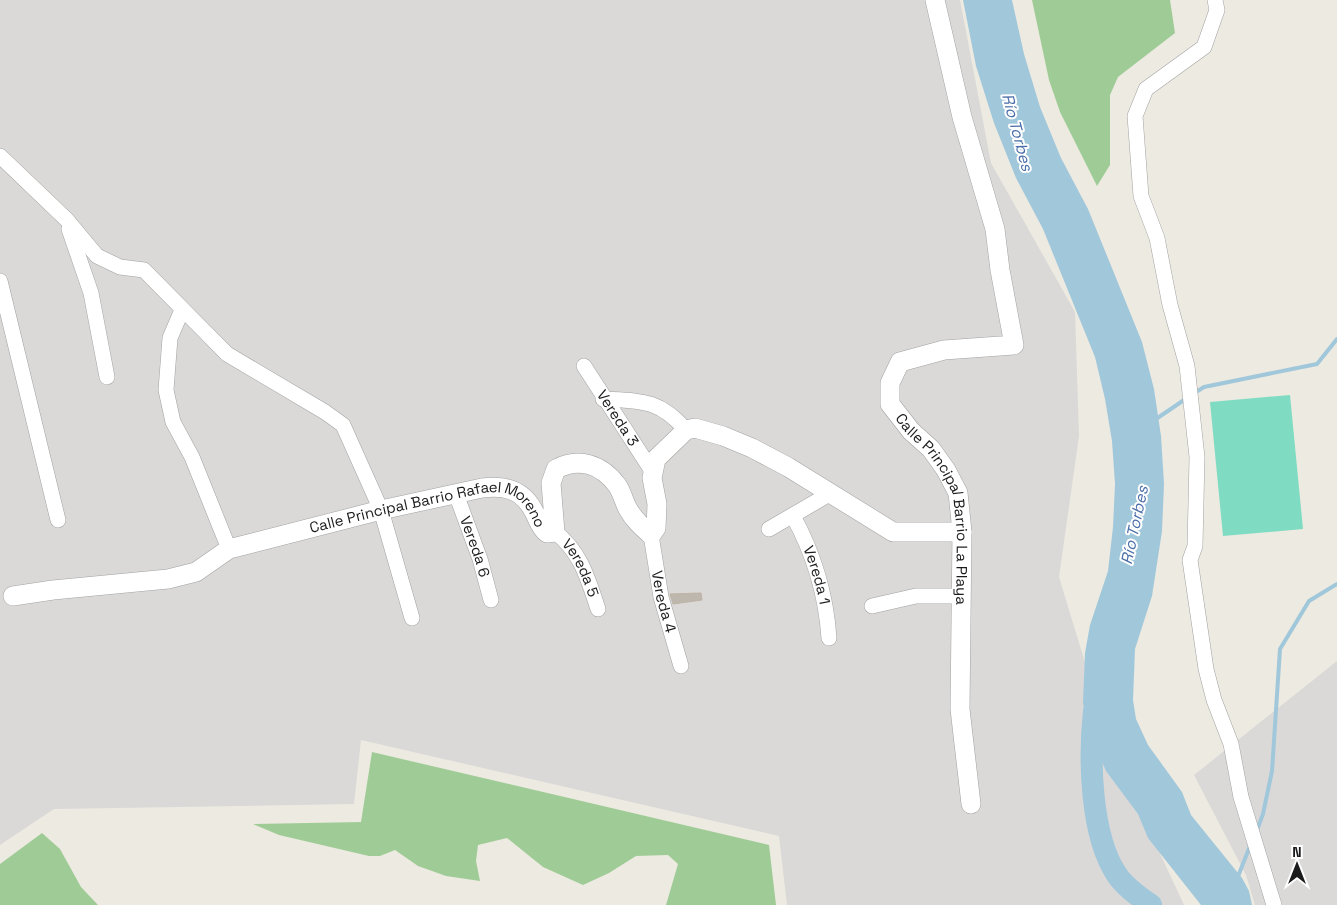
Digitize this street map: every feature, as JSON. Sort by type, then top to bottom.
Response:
[{"type":"street","name":"Calle Principal Barrio La Playa","points":[[935,0],[962,117],[995,229],[1000,270],[1014,345],[944,350],[900,362],[890,383],[890,404],[911,431],[931,449],[946,470],[958,493],[962,532],[960,709],[971,804]]},
{"type":"street","points":[[1215,0],[1218,10],[1204,47],[1146,89],[1135,116],[1138,164],[1141,196],[1157,238],[1170,305],[1187,366],[1197,457],[1195,546],[1190,560],[1206,668],[1214,700],[1232,744],[1241,797],[1274,905]]},
{"type":"street","points":[[0,156],[67,220],[97,256],[120,267],[144,270],[227,354],[325,412],[343,425],[381,510],[412,618]]},
{"type":"street","points":[[67,220],[91,293],[107,377]]},
{"type":"street","points":[[0,281],[58,520]]},
{"type":"street","points":[[182,310],[170,338],[166,390],[173,422],[192,457],[228,549]]},
{"type":"street","name":"Vereda 3","points":[[584,366],[652,471]]},
{"type":"street","points":[[603,398],[646,402],[673,415],[686,430]]},
{"type":"street","points":[[651,535],[656,528],[657,504],[652,471],[656,460],[686,430],[695,428],[723,436],[752,448],[832,493],[893,532],[962,532]]},
{"type":"street","name":"Calle Principal Barrio Rafael Moreno","points":[[13,596],[53,590],[168,579],[196,572],[228,549],[381,510],[490,487],[511,488],[532,508],[542,528],[547,533],[555,532],[551,483],[556,468],[569,462],[598,466],[617,485],[628,510],[651,535]]},
{"type":"street","points":[[769,529],[832,493]]},
{"type":"street","name":"Vereda 6","points":[[456,494],[480,559],[491,600]]},
{"type":"street","name":"Vereda 1","points":[[793,516],[802,532],[821,586],[829,638]]},
{"type":"street","name":"Vereda 5","points":[[555,532],[566,541],[585,570],[598,609]]},
{"type":"street","name":"Vereda 4","points":[[651,535],[661,597],[681,666]]},
{"type":"street","points":[[872,606],[916,596],[961,596]]},
{"type":"shaded area","points":[[0,0],[960,0],[991,163],[1075,312],[1079,436],[1059,577],[1111,748],[1184,905],[787,905],[779,836],[361,740],[354,804],[54,809],[0,845]]},
{"type":"shaded area","points":[[1337,661],[1337,905],[1255,905],[1246,875],[1194,775]]},
{"type":"green space","points":[[1032,0],[1170,0],[1175,33],[1118,77],[1110,95],[1110,165],[1097,186],[1060,112],[1049,80]]},
{"type":"green space","points":[[1290,395],[1303,529],[1223,536],[1210,402]]},
{"type":"green space","points":[[372,752],[769,845],[776,905],[666,905],[678,864],[668,855],[636,856],[609,873],[583,885],[543,867],[507,838],[478,845],[476,861],[480,881],[446,876],[418,866],[395,850],[380,856],[369,856],[279,835],[253,824],[361,822]]},
{"type":"green space","points":[[42,833],[60,849],[81,887],[98,905],[0,905],[0,864]]},
{"type":"water","points":[[963,0],[1012,0],[1024,54],[1040,107],[1061,158],[1088,209],[1142,342],[1154,389],[1161,436],[1164,484],[1162,531],[1152,596],[1135,649],[1133,700],[1136,719],[1148,745],[1182,792],[1191,815],[1242,878],[1249,891],[1252,905],[1201,905],[1148,838],[1138,814],[1106,771],[1089,732],[1083,703],[1085,653],[1090,625],[1108,571],[1113,527],[1115,484],[1112,441],[1105,399],[1095,357],[1043,229],[1016,178],[994,123],[976,66]]},
{"type":"building","points":[[701,593],[702,600],[673,604],[670,594]]},
{"type":"waterway","points":[[1193,394],[1204,387],[1317,364],[1337,339]]},
{"type":"waterway","points":[[1156,419],[1187,398]]},
{"type":"waterway","points":[[1257,830],[1263,814],[1272,771],[1280,649],[1309,601],[1337,584]]},
{"type":"waterway","name":"Río Torbes","points":[[1094,711],[1092,773],[1101,839],[1108,858],[1120,879],[1133,892],[1151,905]]},
{"type":"waterway","points":[[1237,879],[1250,846]]}]
